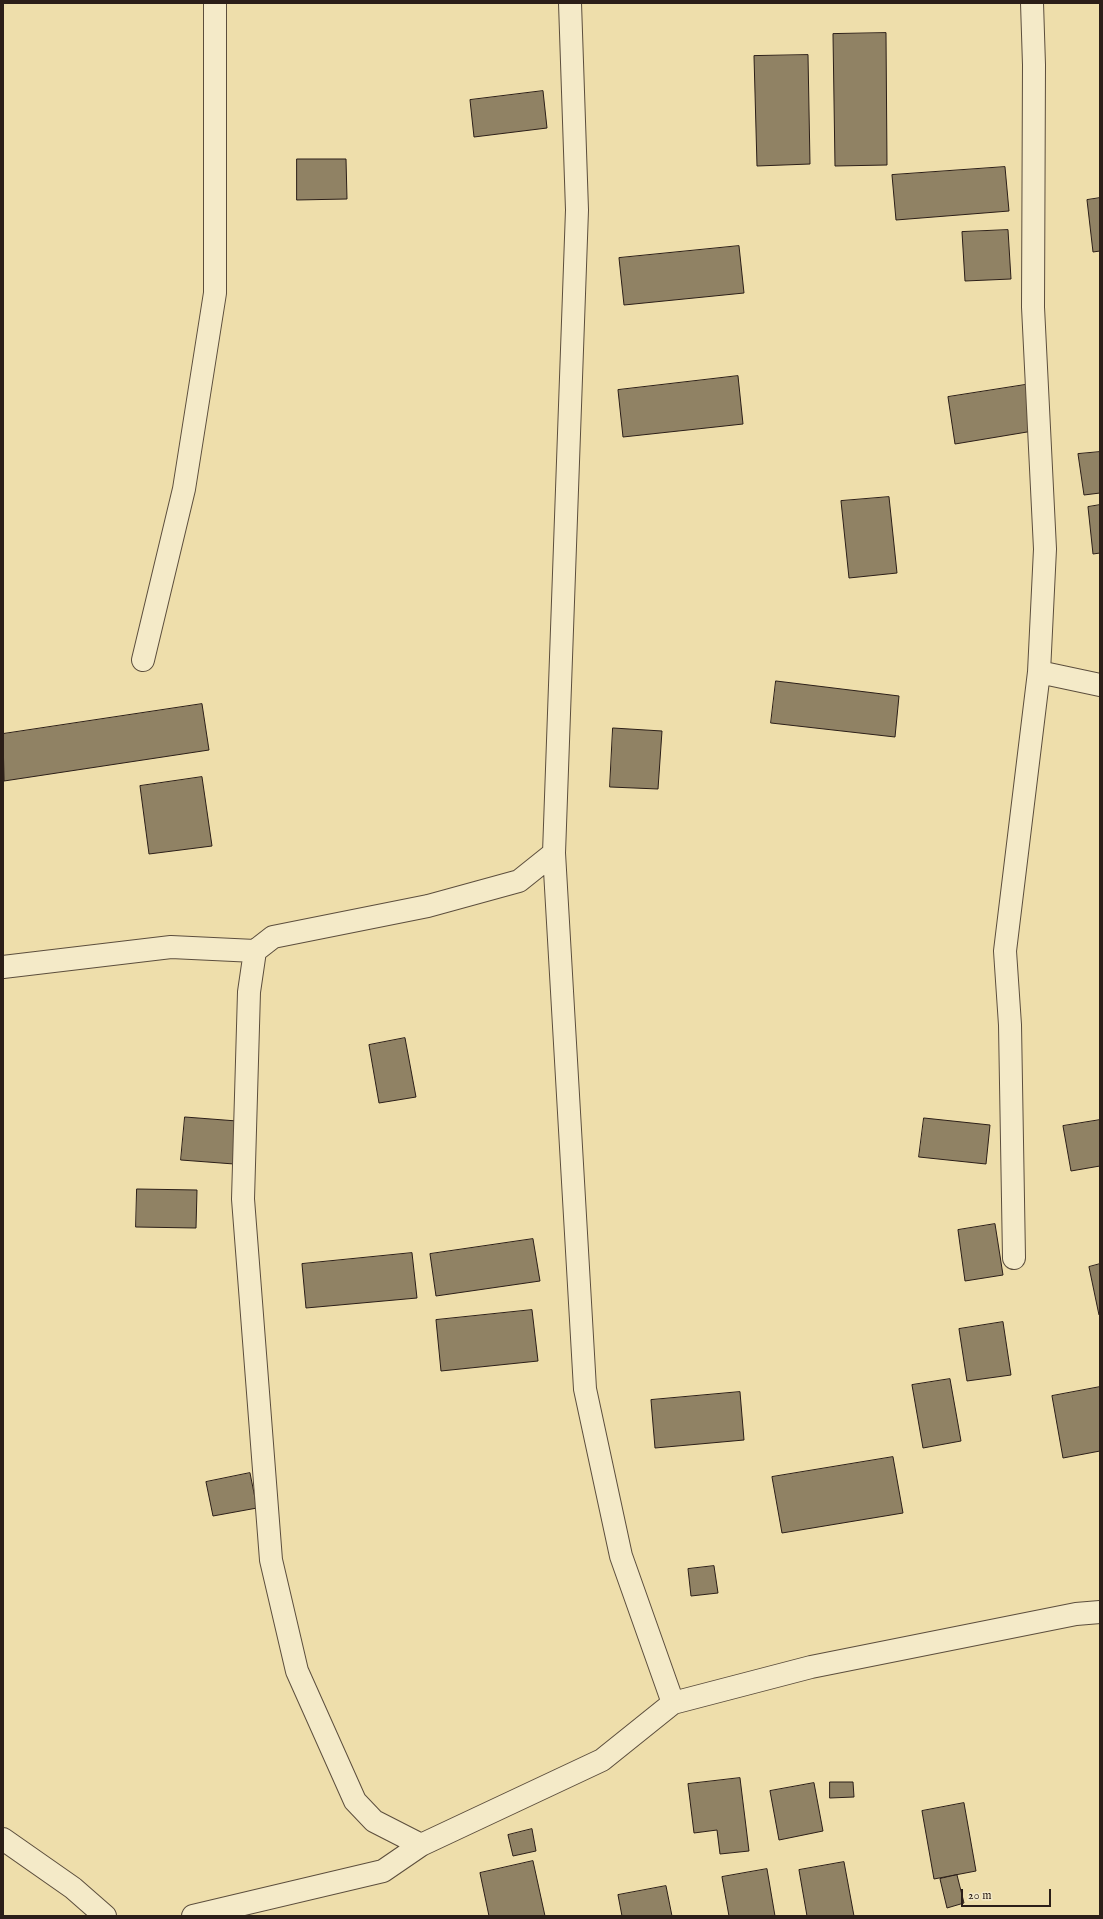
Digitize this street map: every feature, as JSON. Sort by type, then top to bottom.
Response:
[{"type":"street","points":[[143,660],[184,489],[215,293],[215,3]]},
{"type":"street","points":[[570,3],[577,210],[554,853],[585,1389],[622,1556],[673,1703]]},
{"type":"street","points":[[1014,1258],[1010,1025],[1005,951],[1039,672],[1045,549],[1033,307],[1034,65],[1032,3]]},
{"type":"street","points":[[1039,672],[1100,685]]},
{"type":"street","points":[[3,967],[171,947],[255,951],[273,937],[428,906],[519,881],[554,853]]},
{"type":"street","points":[[255,951],[249,992],[243,1199],[271,1560],[297,1671],[355,1801],[374,1821],[421,1845]]},
{"type":"street","points":[[193,1916],[383,1871],[421,1845],[602,1760],[673,1703],[812,1668],[1076,1614],[1100,1612]]},
{"type":"street","points":[[3,1839],[73,1888],[105,1916]]},
{"type":"building","points":[[886,33],[887,165],[835,166],[833,34]]},
{"type":"building","points":[[808,55],[810,164],[757,166],[754,56]]},
{"type":"building","points":[[543,91],[547,128],[474,137],[470,100]]},
{"type":"building","points":[[297,159],[346,159],[347,199],[297,200]]},
{"type":"building","points":[[1005,167],[1009,211],[896,220],[892,175]]},
{"type":"building","points":[[1100,198],[1100,251],[1093,252],[1087,200]]},
{"type":"building","points":[[1008,230],[1011,279],[965,281],[962,232]]},
{"type":"building","points":[[739,246],[744,293],[624,305],[619,258]]},
{"type":"building","points":[[738,376],[743,424],[623,437],[618,390]]},
{"type":"building","points":[[1031,384],[1039,430],[955,444],[948,397]]},
{"type":"building","points":[[1100,452],[1100,493],[1084,495],[1078,454]]},
{"type":"building","points":[[889,497],[897,573],[849,578],[841,501]]},
{"type":"building","points":[[1100,505],[1100,553],[1093,554],[1088,507]]},
{"type":"building","points":[[776,681],[899,696],[895,737],[771,723]]},
{"type":"building","points":[[202,704],[209,750],[4,781],[3,734]]},
{"type":"building","points":[[613,728],[662,731],[658,789],[610,787]]},
{"type":"building","points":[[202,777],[212,846],[149,854],[140,786]]},
{"type":"building","points":[[405,1038],[416,1097],[379,1103],[369,1045]]},
{"type":"building","points":[[185,1117],[237,1121],[234,1164],[181,1160]]},
{"type":"building","points":[[924,1118],[990,1125],[986,1164],[919,1157]]},
{"type":"building","points":[[1100,1120],[1100,1166],[1071,1171],[1063,1126]]},
{"type":"building","points":[[137,1189],[197,1190],[196,1228],[136,1227]]},
{"type":"building","points":[[995,1224],[1003,1275],[965,1281],[958,1230]]},
{"type":"building","points":[[533,1239],[540,1281],[436,1296],[430,1254]]},
{"type":"building","points":[[412,1253],[417,1298],[306,1308],[302,1264]]},
{"type":"building","points":[[1100,1264],[1100,1315],[1099,1315],[1089,1267]]},
{"type":"building","points":[[532,1310],[538,1361],[441,1371],[436,1320]]},
{"type":"building","points":[[1003,1322],[1011,1375],[967,1381],[959,1329]]},
{"type":"building","points":[[950,1379],[961,1441],[923,1448],[912,1385]]},
{"type":"building","points":[[1100,1387],[1100,1451],[1063,1458],[1052,1396]]},
{"type":"building","points":[[740,1392],[744,1440],[655,1448],[651,1400]]},
{"type":"building","points":[[893,1457],[903,1513],[782,1533],[772,1477]]},
{"type":"building","points":[[250,1473],[257,1508],[213,1516],[206,1482]]},
{"type":"building","points":[[714,1566],[718,1593],[691,1596],[688,1569]]},
{"type":"building","points":[[740,1778],[749,1851],[720,1854],[717,1830],[694,1833],[688,1784]]},
{"type":"building","points":[[830,1782],[853,1782],[854,1797],[830,1798]]},
{"type":"building","points":[[814,1783],[823,1831],[779,1840],[770,1791]]},
{"type":"building","points":[[964,1803],[976,1871],[934,1879],[922,1811]]},
{"type":"building","points":[[532,1829],[536,1851],[513,1856],[508,1835]]},
{"type":"building","points":[[533,1861],[545,1916],[489,1916],[480,1873]]},
{"type":"building","points":[[844,1862],[854,1916],[807,1916],[799,1870]]},
{"type":"building","points":[[767,1869],[775,1916],[729,1916],[722,1877]]},
{"type":"building","points":[[957,1875],[964,1903],[947,1908],[940,1879]]},
{"type":"building","points":[[666,1886],[672,1916],[622,1916],[618,1895]]}]
